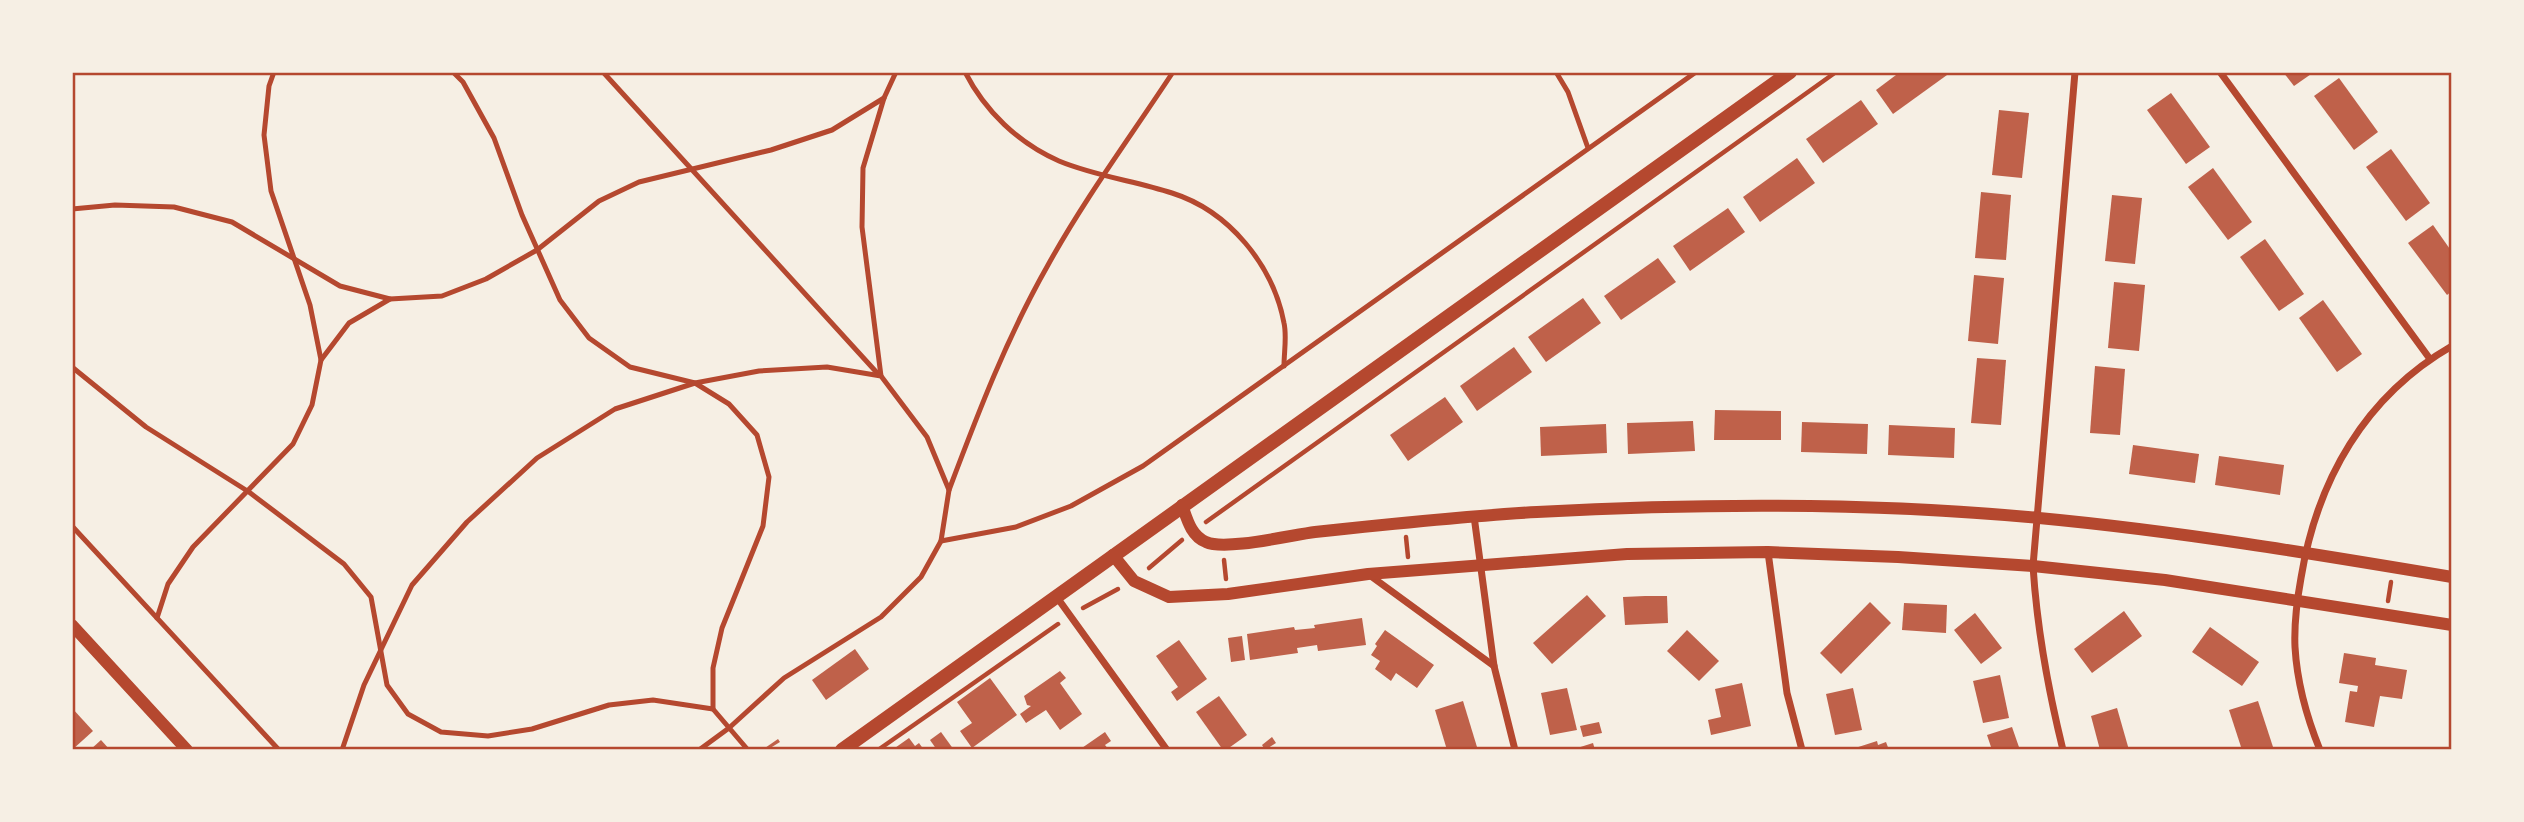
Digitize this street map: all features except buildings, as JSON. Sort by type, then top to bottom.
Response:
[{"type":"main road","points":[[842,750],[1790,72]]},
{"type":"street","points":[[2063,750],[2047,688],[2033,566],[2075,72]]},
{"type":"street","points":[[2220,72],[2430,359]]},
{"type":"street","points":[[2320,750],[2300,686],[2295,646],[2297,600],[2305,553],[2323,493],[2350,440],[2386,397],[2430,359],[2452,346]]},
{"type":"street","points":[[1182,505],[1192,531],[1205,542],[1222,546],[1311,533],[1474,516],[1636,507],[1786,505],[2038,518],[2173,533],[2452,577]]},
{"type":"street","points":[[1474,516],[1494,666],[1515,750]]},
{"type":"street","points":[[1113,555],[1134,581],[1169,597],[1228,594],[1368,574],[1480,564],[1627,554],[1768,552],[2033,566],[2165,580],[2452,625]]},
{"type":"street","points":[[1768,552],[1787,693],[1802,750]]},
{"type":"street","points":[[1368,574],[1494,666]]},
{"type":"street","points":[[1055,596],[1167,750]]},
{"type":"street","points":[[72,625],[187,750]]},
{"type":"lane","points":[[157,618],[168,584],[193,547],[293,444],[312,405],[321,360],[310,305],[271,191],[264,135],[269,86],[274,72]]},
{"type":"lane","points":[[453,72],[463,82],[494,138],[522,215],[560,300],[589,338],[630,367],[695,383],[729,404],[757,435],[769,477],[763,526],[722,628],[713,668],[713,709],[748,750]]},
{"type":"lane","points":[[603,72],[880,376],[927,437],[949,490]]},
{"type":"lane","points":[[880,376],[862,227],[863,168],[884,98],[896,72]]},
{"type":"lane","points":[[965,72],[975,92],[1012,134],[1059,161],[1174,193],[1209,211],[1237,232],[1260,262],[1276,293],[1285,326],[1284,366]]},
{"type":"lane","points":[[699,750],[729,728],[784,678],[881,617],[921,577],[941,541],[949,490],[1016,324],[1048,264],[1173,72]]},
{"type":"lane","points":[[1556,72],[1568,92],[1588,148]]},
{"type":"lane","points":[[941,541],[1016,527],[1071,506],[1143,466],[1696,72]]},
{"type":"lane","points":[[72,209],[115,205],[174,207],[232,222],[340,286],[390,299],[442,296],[486,279],[537,250],[599,201],[639,182],[771,150],[832,130],[884,98]]},
{"type":"lane","points":[[321,360],[349,323],[390,299]]},
{"type":"lane","points":[[72,367],[146,427],[249,492],[344,564],[371,597],[387,685],[408,714],[441,732],[488,736],[532,729],[609,705],[653,700],[713,709]]},
{"type":"lane","points":[[342,750],[364,685],[412,585],[467,522],[537,458],[615,410],[695,383],[759,371],[827,367],[880,376]]},
{"type":"lane","points":[[72,526],[279,750]]},
{"type":"path","points":[[878,750],[1070,616],[1134,581],[1192,531],[1836,72]]},
{"type":"path","points":[[1405,523],[1410,570]]},
{"type":"path","points":[[1222,546],[1228,594]]},
{"type":"path","points":[[2385,614],[2394,567]]}]
